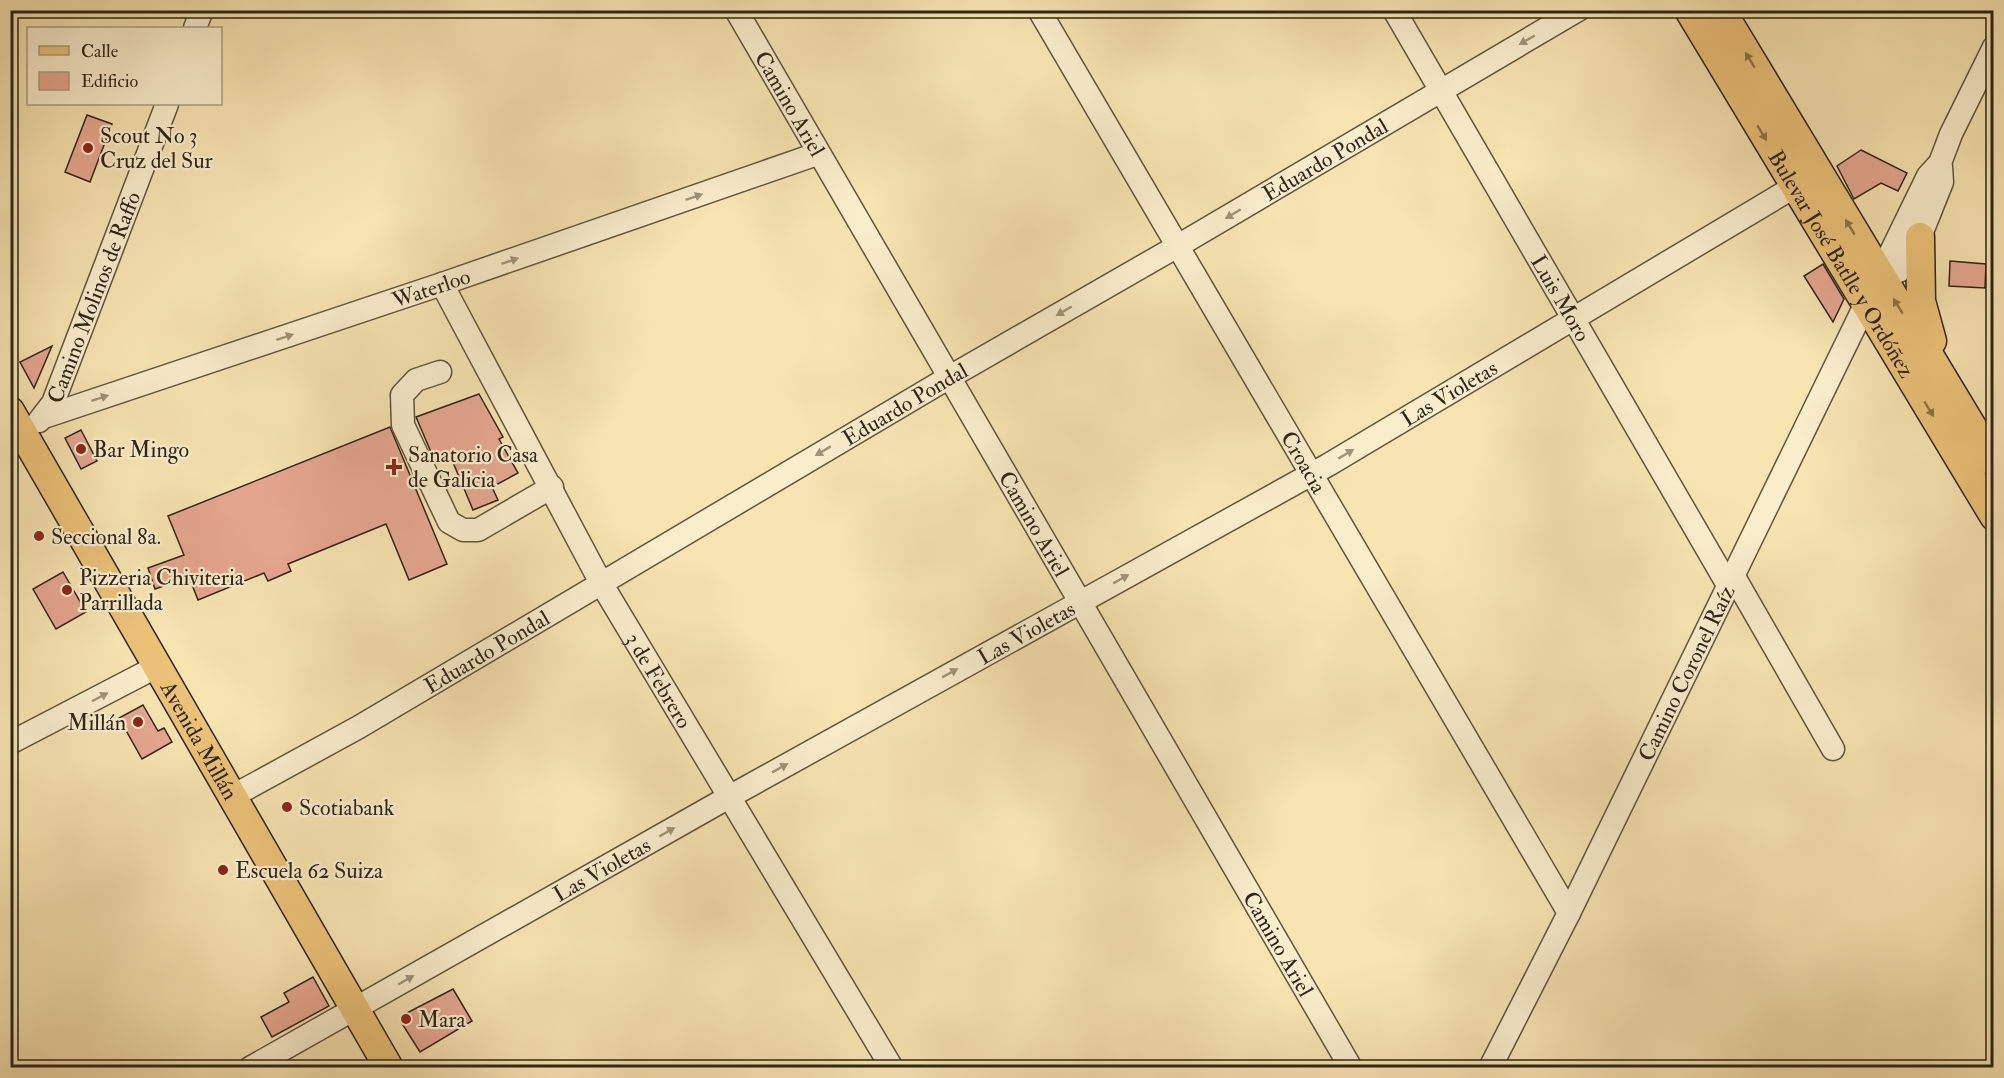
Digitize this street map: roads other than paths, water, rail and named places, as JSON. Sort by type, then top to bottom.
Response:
[{"type":"main road","name":"Bulevar José Batlle y Ordóñez","points":[[1689,10],[1794,187],[1991,507]]},
{"type":"main road","name":"Bulevar José Batlle y Ordóñez","points":[[1721,10],[1880,278],[1936,364],[1994,464]]},
{"type":"main road","points":[[1920,237],[1921,301],[1934,346],[1936,364]]},
{"type":"main road","name":"Avenida Millán","points":[[22,425],[389,1068]]},
{"type":"street","points":[[195,27],[202,10]]},
{"type":"street","name":"Camino Ariel","points":[[736,10],[817,154],[1351,1068]]},
{"type":"street","name":"Croacia","points":[[1039,10],[1569,914]]},
{"type":"street","name":"Luis Moro","points":[[1394,10],[1573,318],[1833,749]]},
{"type":"street","name":"Eduardo Pondal","points":[[233,796],[359,727],[948,378],[1176,247],[1578,10]]},
{"type":"street","name":"Camino Coronel Raíz","points":[[1490,1068],[1569,914],[1928,176],[1940,163],[1951,134],[1994,47]]},
{"type":"street","name":"Camino Molinos de Raffo","points":[[22,425],[53,403],[167,105]]},
{"type":"street","name":"Waterloo","points":[[22,425],[442,284],[817,154]]},
{"type":"street","name":"Camino Coronel Raíz","points":[[1880,278],[1899,271],[1920,237],[1942,182],[1940,163]]},
{"type":"street","name":"Las Violetas","points":[[250,1068],[729,797],[1310,475],[1794,187]]},
{"type":"street","name":"3 de Febrero","points":[[442,284],[552,487],[601,583],[892,1068]]},
{"type":"street","points":[[440,372],[416,380],[402,394],[404,425],[449,522],[463,530],[478,530],[552,487]]},
{"type":"street","points":[[10,743],[158,666]]},
{"type":"place","name":"Scout No 3 Cruz del Sur","points":[[88,148]]},
{"type":"place","name":"Bar Mingo","points":[[81,449]]},
{"type":"place","name":"Sanatorio Casa de Galicia","points":[[394,467]]},
{"type":"place","name":"Seccional 8a.","points":[[39,536]]},
{"type":"place","name":"Pizzeria Chiviteria Parrillada","points":[[67,590]]},
{"type":"place","name":"Millán","points":[[138,722]]},
{"type":"place","name":"Scotiabank","points":[[287,807]]},
{"type":"place","name":"Escuela 62 Suiza","points":[[223,870]]},
{"type":"place","name":"Mara","points":[[406,1019]]}]
